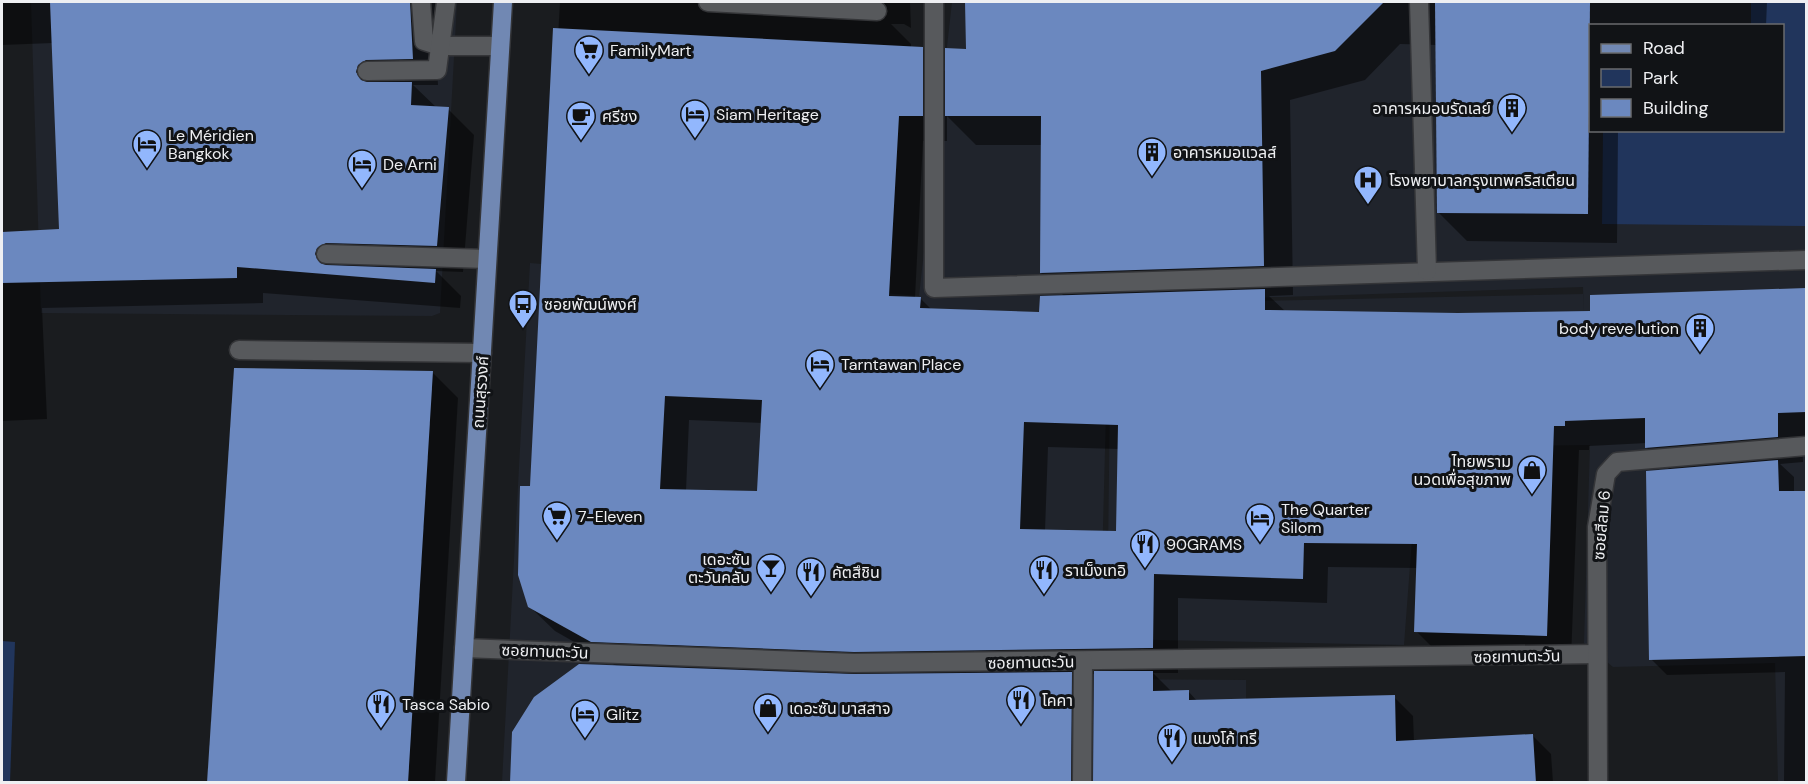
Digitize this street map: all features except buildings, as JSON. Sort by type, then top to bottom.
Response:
[{"type":"main road","name":"ถนนสุรวงศ์","points":[[456,783],[503,2]]},
{"type":"street","points":[[421,2],[422,40],[440,46],[500,46]]},
{"type":"street","points":[[367,71],[437,70],[446,2]]},
{"type":"street","points":[[708,2],[877,11]]},
{"type":"street","points":[[934,2],[934,288],[1806,260]]},
{"type":"street","points":[[1419,2],[1427,271]]},
{"type":"street","points":[[326,254],[487,259]]},
{"type":"street","points":[[238,350],[482,353]]},
{"type":"street","name":"ซอยสีลม 6","points":[[1598,783],[1597,527],[1606,474],[1617,462],[1806,446]]},
{"type":"street","name":"ซอยทานตะวัน","points":[[464,648],[854,663],[1597,654]]},
{"type":"street","points":[[1082,783],[1083,661]]},
{"type":"shaded area","points":[[31,2],[457,2],[440,313],[432,316],[41,313]]},
{"type":"shaded area","points":[[952,2],[1806,2],[1806,782],[1778,782],[1775,663],[1613,667],[1584,643],[1590,445],[1419,447],[1404,645],[1107,639],[1111,304],[1583,294],[1584,317],[1583,287],[1283,297],[1109,298],[1099,679],[1246,680],[1246,782],[502,782],[530,263],[919,296]]},
{"type":"green space","points":[[1751,2],[1806,2],[1806,226],[1602,224],[1603,132],[1784,132],[1784,24],[1751,24]]},
{"type":"green space","points":[[2,641],[15,642],[10,782],[2,782]]},
{"type":"place","name":"FamilyMart","points":[[589,76]]},
{"type":"place","name":"อาคารหมอบรัดเลย์","points":[[1512,134]]},
{"type":"place","name":"Siam Heritage","points":[[695,140]]},
{"type":"place","name":"ศรีชง","points":[[581,142]]},
{"type":"place","name":"Le Méridien Bangkok","points":[[147,170]]},
{"type":"place","name":"อาคารหมอแวลส์","points":[[1152,178]]},
{"type":"place","name":"De Arni","points":[[362,190]]},
{"type":"place","name":"โรงพยาบาลกรุงเทพคริสเตียน","points":[[1368,206]]},
{"type":"place","name":"ซอยพัฒน์พงศ์","points":[[523,330]]},
{"type":"place","name":"body reve lution","points":[[1700,354]]},
{"type":"place","name":"Tarntawan Place","points":[[820,390]]},
{"type":"place","name":"ไทยพราม นวดเพื่อสุขภาพ","points":[[1532,496]]},
{"type":"place","name":"7-Eleven","points":[[557,542]]},
{"type":"place","name":"The Quarter Silom","points":[[1260,544]]},
{"type":"place","name":"90GRAMS","points":[[1145,570]]},
{"type":"place","name":"เดอะซัน ตะวันคลับ","points":[[771,594]]},
{"type":"place","name":"ราเม็งเทอิ","points":[[1044,596]]},
{"type":"place","name":"คัตสึชิน","points":[[811,598]]},
{"type":"place","name":"โคคา","points":[[1021,726]]},
{"type":"place","name":"Tasca Sabio","points":[[381,730]]},
{"type":"place","name":"เดอะซัน มาสสาจ","points":[[768,734]]},
{"type":"place","name":"Glitz","points":[[585,740]]},
{"type":"place","name":"แมงโก้ ทรี","points":[[1172,764]]}]
